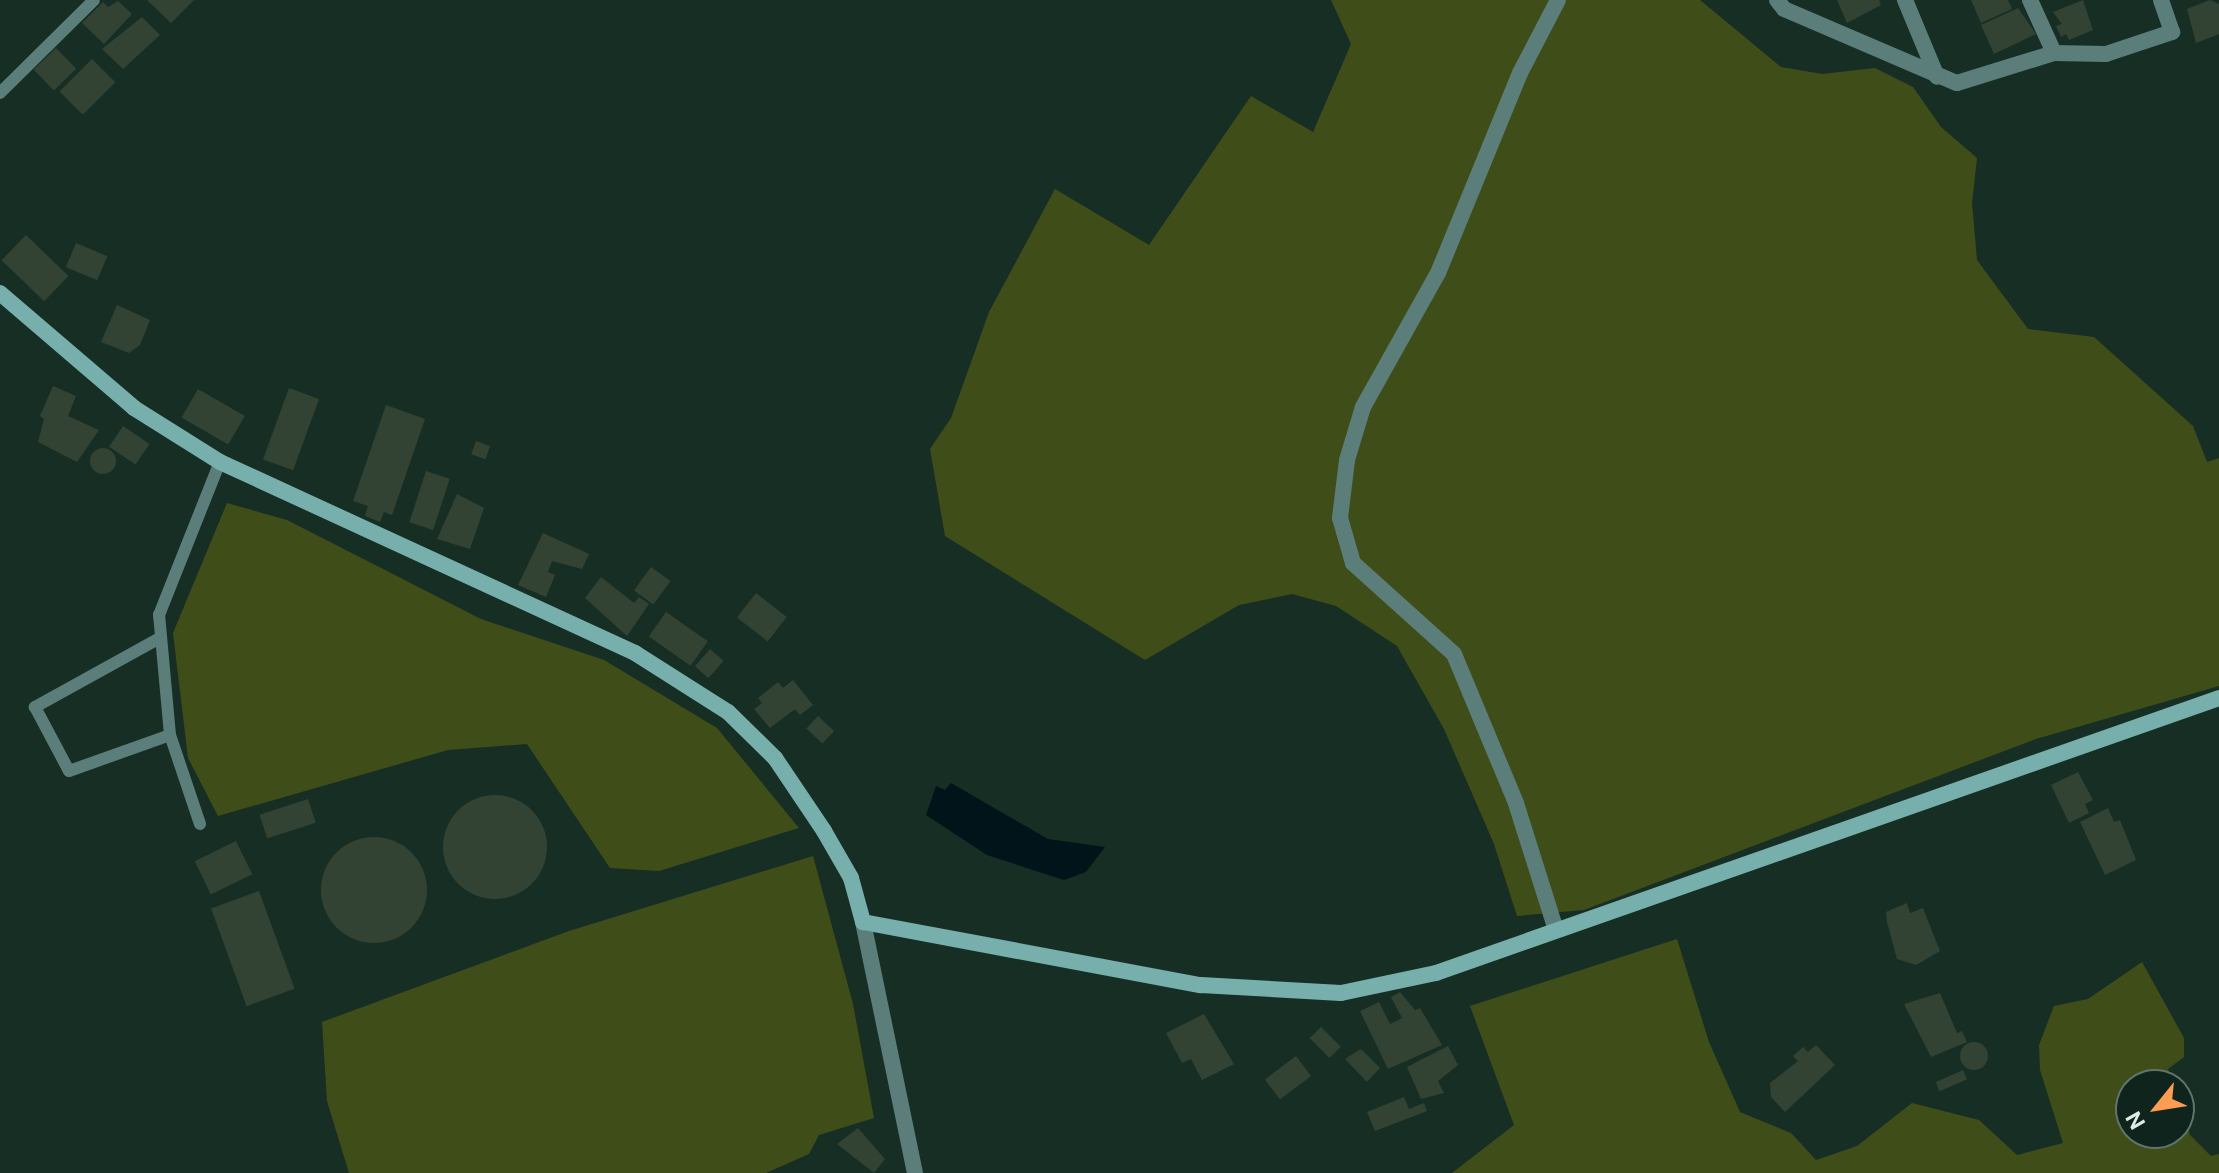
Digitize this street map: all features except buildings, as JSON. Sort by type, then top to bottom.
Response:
[{"type":"street","points":[[1555,927],[1511,789],[1454,654],[1353,563],[1340,518],[1347,460],[1363,407],[1438,273],[1520,73],[1558,0]]},
{"type":"street","points":[[1777,0],[1784,9],[1957,83],[2054,53],[2106,54],[2172,32],[2161,0]]},
{"type":"street","points":[[1905,0],[1937,77]]},
{"type":"street","points":[[2030,0],[2054,53]]},
{"type":"street","points":[[0,293],[134,408],[220,462],[635,653],[728,712],[775,758],[851,878],[915,1173]]},
{"type":"street","points":[[863,922],[1201,985],[1282,993],[1380,988],[2218,701]]},
{"type":"lane","points":[[0,93],[94,0]]},
{"type":"lane","points":[[200,824],[170,735],[158,639],[159,615],[220,462]]},
{"type":"lane","points":[[158,639],[35,707],[69,771],[170,735]]},
{"type":"green space","points":[[1331,0],[1700,0],[1781,67],[1822,74],[1875,68],[1913,87],[1941,127],[1977,158],[1972,203],[1977,260],[2028,329],[2094,337],[2193,426],[2207,462],[2219,458],[2219,686],[2036,739],[1584,910],[1517,916],[1494,844],[1444,729],[1397,646],[1336,606],[1292,594],[1239,605],[1145,660],[945,536],[930,449],[951,418],[989,312],[1055,189],[1149,245],[1251,96],[1313,132],[1351,44]]},
{"type":"green space","points":[[227,503],[287,520],[481,619],[604,660],[717,728],[799,828],[659,871],[610,868],[527,744],[448,750],[218,816],[188,758],[173,633]]},
{"type":"green space","points":[[813,856],[853,1004],[874,1118],[819,1135],[809,1154],[766,1173],[349,1173],[327,1101],[322,1022],[569,931]]},
{"type":"green space","points":[[1677,939],[1709,1042],[1740,1112],[1791,1133],[1816,1160],[1857,1146],[1912,1103],[1979,1120],[2017,1155],[2063,1143],[2040,1070],[2039,1045],[2054,1006],[2088,999],[2142,962],[2184,1038],[2184,1057],[2168,1069],[2115,1069],[2115,1149],[2195,1149],[2195,1140],[2211,1156],[2219,1154],[2219,1173],[1452,1173],[1514,1125],[1470,1006]]},
{"type":"shaded area","points":[[951,783],[1048,839],[1105,847],[1086,872],[1064,880],[987,855],[926,815],[936,786],[945,790]]}]
